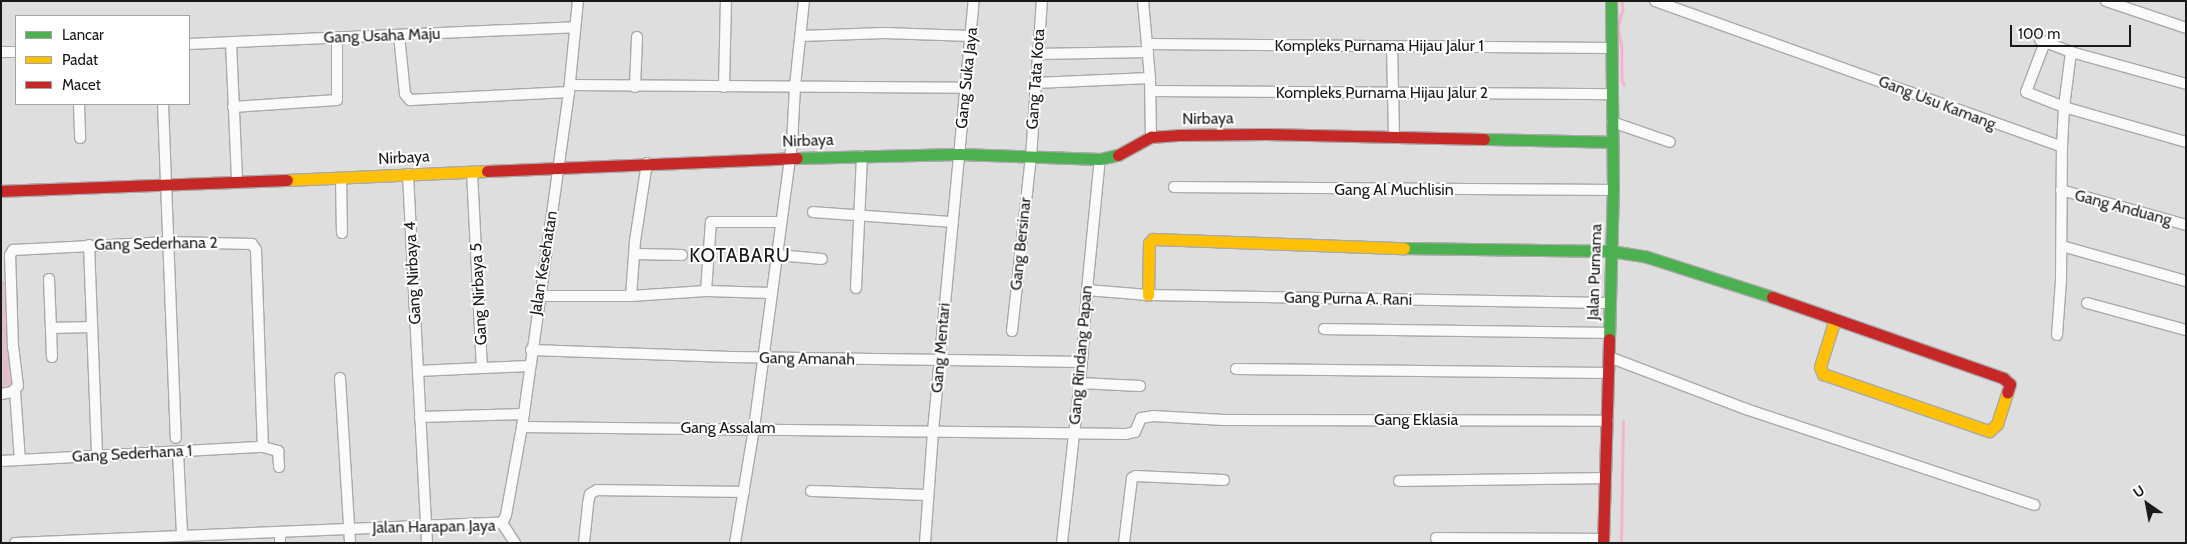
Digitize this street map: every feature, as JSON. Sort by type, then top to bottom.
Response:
[{"type":"street","name":"Jalan Kesehatan","points":[[502,524],[506,515],[524,414],[531,350],[559,168],[578,1]]},
{"type":"street","points":[[724,87],[726,1]]},
{"type":"street","points":[[735,543],[754,428],[771,293],[778,256],[780,222],[794,127],[795,86],[804,1]]},
{"type":"street","name":"Gang Suka Jaya","points":[[959,154],[974,1]]},
{"type":"street","name":"Gang Tata Kota","points":[[1031,157],[1042,1]]},
{"type":"street","points":[[1143,1],[1151,91],[1151,137]]},
{"type":"street","name":"Jalan Purnama","points":[[1603,541],[1608,421],[1613,190],[1611,1]]},
{"type":"street","name":"Gang Usu Kamang","points":[[1655,1],[2062,147]]},
{"type":"street","points":[[2106,1],[2186,28]]},
{"type":"street","name":"Gang Usaha Maju","points":[[190,44],[575,27]]},
{"type":"street","points":[[801,36],[884,33],[971,36]]},
{"type":"street","points":[[400,35],[406,94],[410,100],[569,88],[795,86],[965,88]]},
{"type":"street","points":[[233,107],[337,100],[337,38]]},
{"type":"street","points":[[635,87],[638,38]]},
{"type":"street","points":[[2186,84],[2071,52],[2042,41],[2026,92],[2064,107],[2186,142]]},
{"type":"street","points":[[231,42],[237,181]]},
{"type":"street","points":[[1392,46],[1394,137]]},
{"type":"street","name":"Kompleks Purnama Hijau Jalur 1","points":[[1038,54],[1148,48],[1392,46],[1611,48]]},
{"type":"street","points":[[1,52],[15,52]]},
{"type":"street","points":[[2057,335],[2062,246],[2062,147],[2064,107],[2071,52]]},
{"type":"street","points":[[1035,83],[1150,78]]},
{"type":"street","name":"Kompleks Purnama Hijau Jalur 2","points":[[1151,91],[1612,94]]},
{"type":"street","points":[[79,105],[80,138]]},
{"type":"street","points":[[163,105],[168,186],[176,438]]},
{"type":"street","points":[[1612,122],[1670,142]]},
{"type":"street","name":"Nirbaya","points":[[1,191],[168,186],[237,181],[862,156],[959,154],[1031,157],[1099,163],[1119,155],[1151,137],[1258,134],[1612,142]]},
{"type":"street","name":"Gang Mentari","points":[[925,543],[933,431],[959,154]]},
{"type":"street","points":[[856,288],[862,156]]},
{"type":"street","name":"Gang Bersinar","points":[[1012,331],[1031,157]]},
{"type":"street","name":"Gang Rindang Papan","points":[[1062,543],[1082,362],[1099,163]]},
{"type":"street","points":[[631,296],[647,164]]},
{"type":"street","name":"Gang Nirbaya 5","points":[[472,172],[482,368],[530,366]]},
{"type":"street","name":"Gang Nirbaya 4","points":[[408,174],[420,417],[426,485],[427,543]]},
{"type":"street","points":[[341,178],[342,233]]},
{"type":"street","name":"Gang Al Muchlisin","points":[[1174,187],[1613,190]]},
{"type":"street","name":"Gang Anduang","points":[[2061,190],[2186,225]]},
{"type":"street","points":[[813,212],[953,222]]},
{"type":"street","points":[[706,291],[711,222],[780,222]]},
{"type":"street","points":[[1148,295],[1149,243],[1153,240],[1364,247],[1590,249],[1611,251],[1657,260],[1751,289],[2003,378],[2010,384],[1997,424],[1989,431],[1823,374],[1820,366],[1835,319]]},
{"type":"street","name":"Gang Sederhana 2","points":[[20,460],[15,391],[18,386],[13,348],[6,251],[27,248],[169,242],[246,243],[254,246],[263,448]]},
{"type":"street","points":[[89,245],[97,456]]},
{"type":"street","points":[[2062,246],[2186,281]]},
{"type":"street","points":[[635,254],[682,256]]},
{"type":"street","points":[[778,256],[822,259]]},
{"type":"street","points":[[49,279],[52,357]]},
{"type":"street","name":"Gang Purna A. Rani","points":[[1087,290],[1148,295],[1610,304]]},
{"type":"street","points":[[540,296],[631,296],[706,291],[771,293]]},
{"type":"street","points":[[2087,302],[2186,330]]},
{"type":"street","points":[[51,328],[92,327]]},
{"type":"street","points":[[1324,329],[1609,333]]},
{"type":"street","name":"Gang Amanah","points":[[531,350],[762,358],[1082,362]]},
{"type":"street","points":[[1609,357],[1746,409],[2034,506]]},
{"type":"street","points":[[418,371],[482,368]]},
{"type":"street","points":[[1236,369],[1609,373]]},
{"type":"street","points":[[340,378],[350,543]]},
{"type":"street","points":[[1079,383],[1140,386]]},
{"type":"street","points":[[1,394],[15,391]]},
{"type":"street","points":[[420,417],[524,414]]},
{"type":"street","name":"Gang Eklasia","points":[[1074,433],[1132,433],[1144,416],[1224,420],[1608,421]]},
{"type":"street","name":"Gang Assalam","points":[[522,427],[754,428],[1074,433]]},
{"type":"street","points":[[263,448],[278,451],[279,467]]},
{"type":"street","name":"Gang Sederhana 1","points":[[1,461],[263,448]]},
{"type":"street","points":[[178,452],[182,535]]},
{"type":"street","points":[[1124,543],[1132,478],[1136,476],[1224,480]]},
{"type":"street","points":[[1399,481],[1606,478]]},
{"type":"street","points":[[584,543],[590,494],[597,490],[744,492]]},
{"type":"street","points":[[811,491],[928,495]]},
{"type":"street","name":"Jalan Harapan Jaya","points":[[15,543],[182,535],[280,538],[350,529],[502,524],[515,543]]},
{"type":"street","points":[[1436,538],[1603,541]]},
{"type":"shaded area","points":[[1,281],[5,281],[13,389],[1,390]]},
{"type":"waterway","points":[[1622,1],[1623,10],[1618,27],[1622,47],[1622,80],[1624,85]]},
{"type":"waterway","points":[[1621,543],[1623,421]]},
{"type":"traffic: fast","points":[[1609,339],[1613,190],[1611,1]]},
{"type":"traffic: fast","points":[[1484,139],[1612,142]]},
{"type":"traffic: fast","points":[[797,158],[959,154],[1100,159],[1118,155]]},
{"type":"traffic: fast","points":[[1404,248],[1611,251],[1647,257],[1772,297]]},
{"type":"traffic: slow","points":[[287,180],[487,171]]},
{"type":"traffic: slow","points":[[1148,295],[1149,243],[1153,239],[1404,248]]},
{"type":"traffic: slow","points":[[1835,319],[1820,367],[1823,374],[1989,431],[1997,424],[2007,393]]},
{"type":"traffic: jam","points":[[1118,155],[1151,137],[1178,135],[1266,134],[1484,139]]},
{"type":"traffic: jam","points":[[487,171],[797,158]]},
{"type":"traffic: jam","points":[[1,191],[287,180]]},
{"type":"traffic: jam","points":[[1772,297],[2003,378],[2010,384],[2007,393]]},
{"type":"traffic: jam","points":[[1603,543],[1609,339]]},
{"type":"district","name":"KOTABARU","points":[[740,256]]}]
